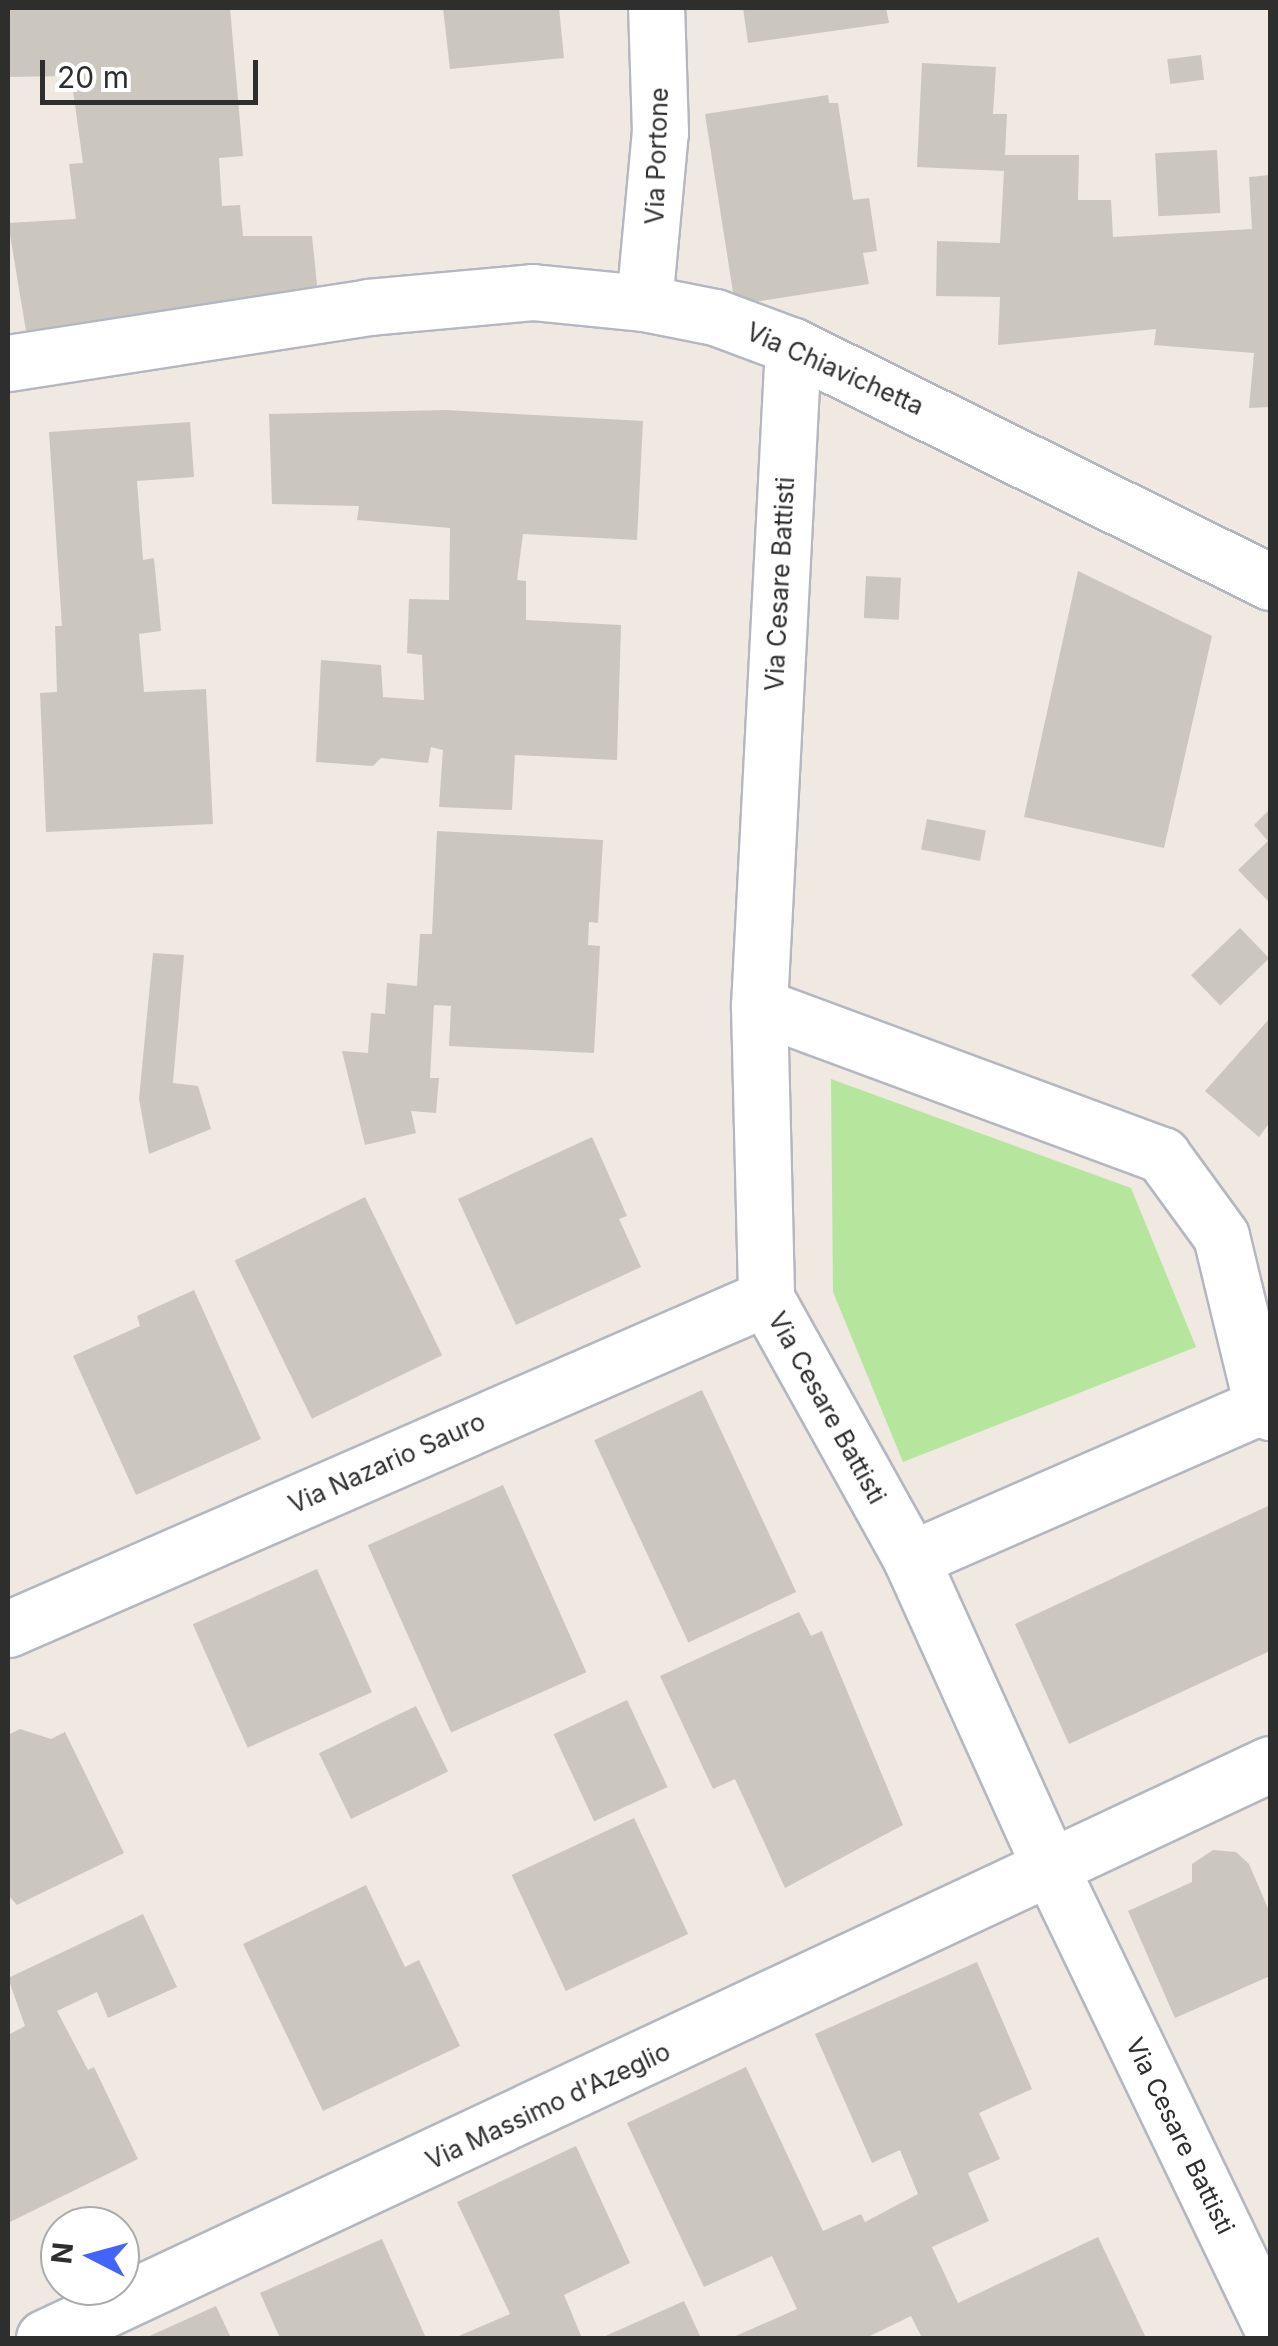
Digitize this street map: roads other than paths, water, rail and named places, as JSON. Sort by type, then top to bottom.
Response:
[{"type":"street","name":"Via Portone","points":[[644,303],[656,209],[656,8]]},
{"type":"street","name":"Via Chiavichetta","points":[[8,363],[386,305],[532,292],[644,303],[716,318],[793,346],[1270,582]]},
{"type":"street","name":"Via Cesare Battisti","points":[[793,346],[758,1006],[766,1298],[911,1559],[1050,1868],[1270,2324]]},
{"type":"street","points":[[758,1006],[1162,1155],[1220,1236],[1266,1409],[911,1559]]},
{"type":"street","name":"Via Nazario Sauro","points":[[8,1628],[766,1298]]},
{"type":"street","name":"Via Massimo d'Azeglio","points":[[44,2338],[1270,1764]]}]
